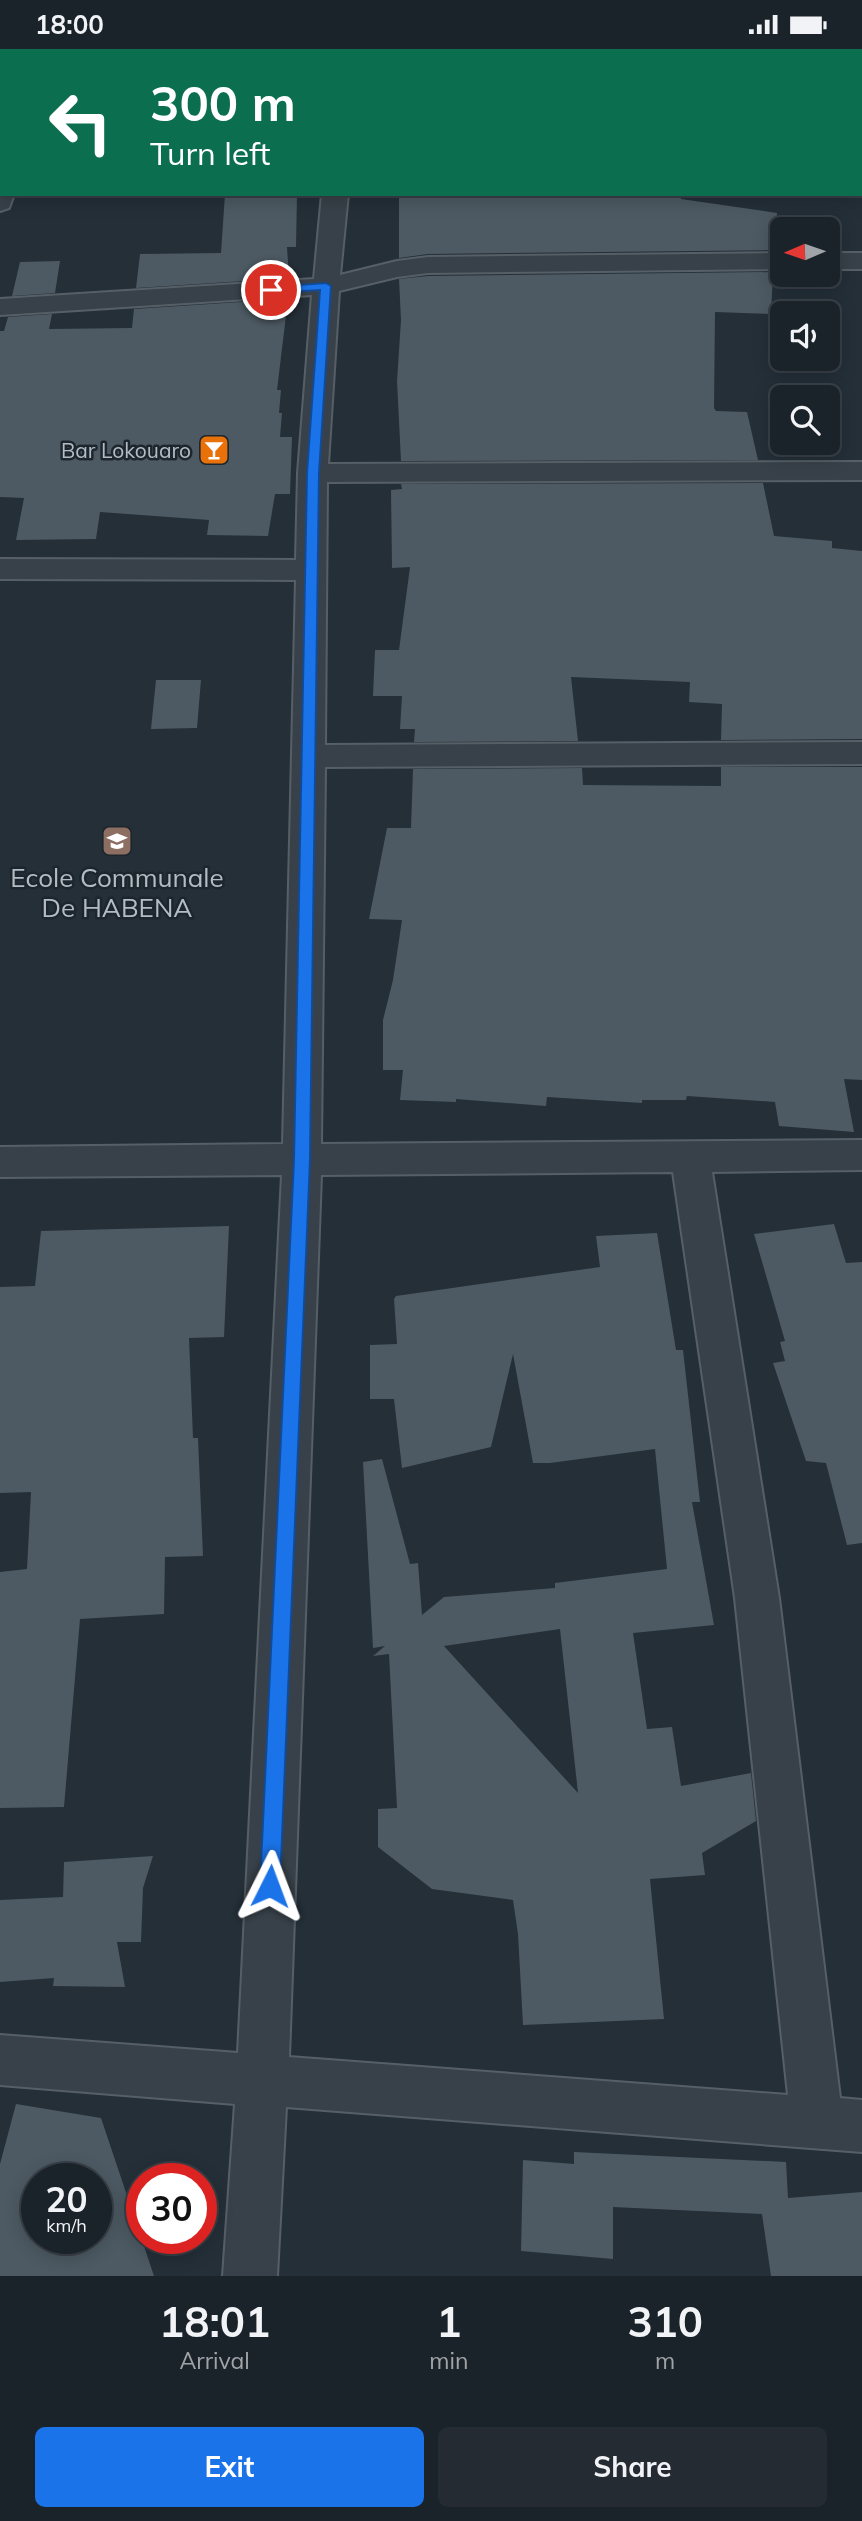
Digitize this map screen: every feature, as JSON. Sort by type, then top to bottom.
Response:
[{"type":"street","points":[[250,2276],[262,2082],[302,1159],[313,473],[335,196]]},
{"type":"street","points":[[0,307],[326,286],[397,269],[428,265],[770,261]]},
{"type":"street","points":[[840,261],[862,261]]},
{"type":"street","points":[[313,473],[862,471]]},
{"type":"street","points":[[0,569],[312,570]]},
{"type":"street","points":[[309,756],[862,753]]},
{"type":"street","points":[[0,1161],[862,1155]]},
{"type":"street","points":[[0,2060],[839,2125],[690,1156]]},
{"type":"building","points":[[225,196],[297,196],[296,247],[287,247],[289,278],[136,288],[140,254],[221,253]]},
{"type":"building","points":[[399,196],[680,196],[681,199],[777,213],[777,217],[770,217],[770,250],[428,254],[399,258]]},
{"type":"building","points":[[60,261],[55,293],[12,296],[20,262]]},
{"type":"building","points":[[770,272],[770,287],[772,287],[770,314],[715,312],[714,408],[716,411],[747,412],[758,460],[401,461],[397,381],[401,320],[399,279],[428,276]]},
{"type":"building","points":[[288,299],[277,390],[281,390],[280,437],[292,437],[290,494],[275,494],[268,536],[207,535],[209,520],[100,512],[96,539],[16,540],[24,498],[0,497],[0,331],[4,331],[8,317],[52,314],[49,329],[132,328],[134,309]]},
{"type":"building","points":[[763,483],[774,536],[832,541],[832,548],[862,551],[862,739],[721,740],[722,704],[689,702],[690,682],[571,677],[578,741],[414,742],[415,729],[400,729],[402,696],[373,696],[375,650],[399,650],[410,567],[392,568],[391,490],[402,489],[401,484]]},
{"type":"building","points":[[156,680],[201,680],[197,728],[151,729]]},
{"type":"building","points":[[721,767],[862,767],[862,1080],[844,1079],[854,1132],[779,1126],[775,1102],[687,1096],[686,1100],[642,1100],[642,1103],[547,1097],[546,1106],[456,1099],[456,1102],[400,1100],[403,1070],[383,1070],[383,1020],[393,980],[402,920],[369,919],[387,828],[411,828],[413,769],[582,768],[583,785],[721,786]]},
{"type":"building","points":[[834,1224],[846,1263],[862,1262],[862,1543],[847,1545],[826,1463],[806,1461],[773,1363],[785,1361],[780,1342],[785,1341],[754,1234]]},
{"type":"building","points":[[229,1226],[224,1337],[189,1338],[193,1438],[198,1438],[203,1556],[165,1557],[164,1614],[80,1619],[64,1807],[0,1808],[0,1572],[27,1569],[31,1492],[0,1493],[0,1287],[35,1286],[41,1231]]},
{"type":"building","points":[[657,1233],[676,1350],[683,1350],[700,1502],[692,1502],[714,1625],[633,1633],[647,1729],[672,1727],[681,1786],[751,1773],[756,1821],[702,1853],[705,1875],[650,1879],[664,2019],[523,2025],[518,1934],[513,1900],[432,1889],[378,1847],[378,1809],[397,1808],[389,1654],[373,1656],[385,1646],[373,1648],[363,1462],[382,1459],[410,1564],[418,1563],[422,1615],[444,1597],[555,1588],[555,1583],[667,1569],[655,1449],[533,1463],[513,1354],[491,1447],[402,1468],[394,1399],[370,1399],[370,1345],[397,1344],[396,1296],[600,1267],[596,1236]],"holes":[[[560,1629],[578,1793],[444,1646]]]},
{"type":"building","points":[[153,1856],[143,1888],[141,1942],[117,1942],[125,1987],[53,1986],[54,1978],[0,1982],[0,1900],[63,1897],[64,1862]]},
{"type":"building","points":[[16,2104],[101,2118],[126,2193],[126,2254],[147,2254],[154,2276],[0,2276],[0,2164]]},
{"type":"building","points":[[574,2152],[786,2162],[788,2198],[862,2192],[862,2276],[771,2276],[762,2214],[613,2207],[613,2259],[521,2251],[523,2160],[574,2164]]},
{"type":"place","name":"Bar Lokouaro","points":[[214,450]]},
{"type":"place","name":"Ecole Communale De HABENA","points":[[117,841]]},
{"type":"route","points":[[270,1886],[302,1159],[313,473],[326,286],[271,290]]}]
